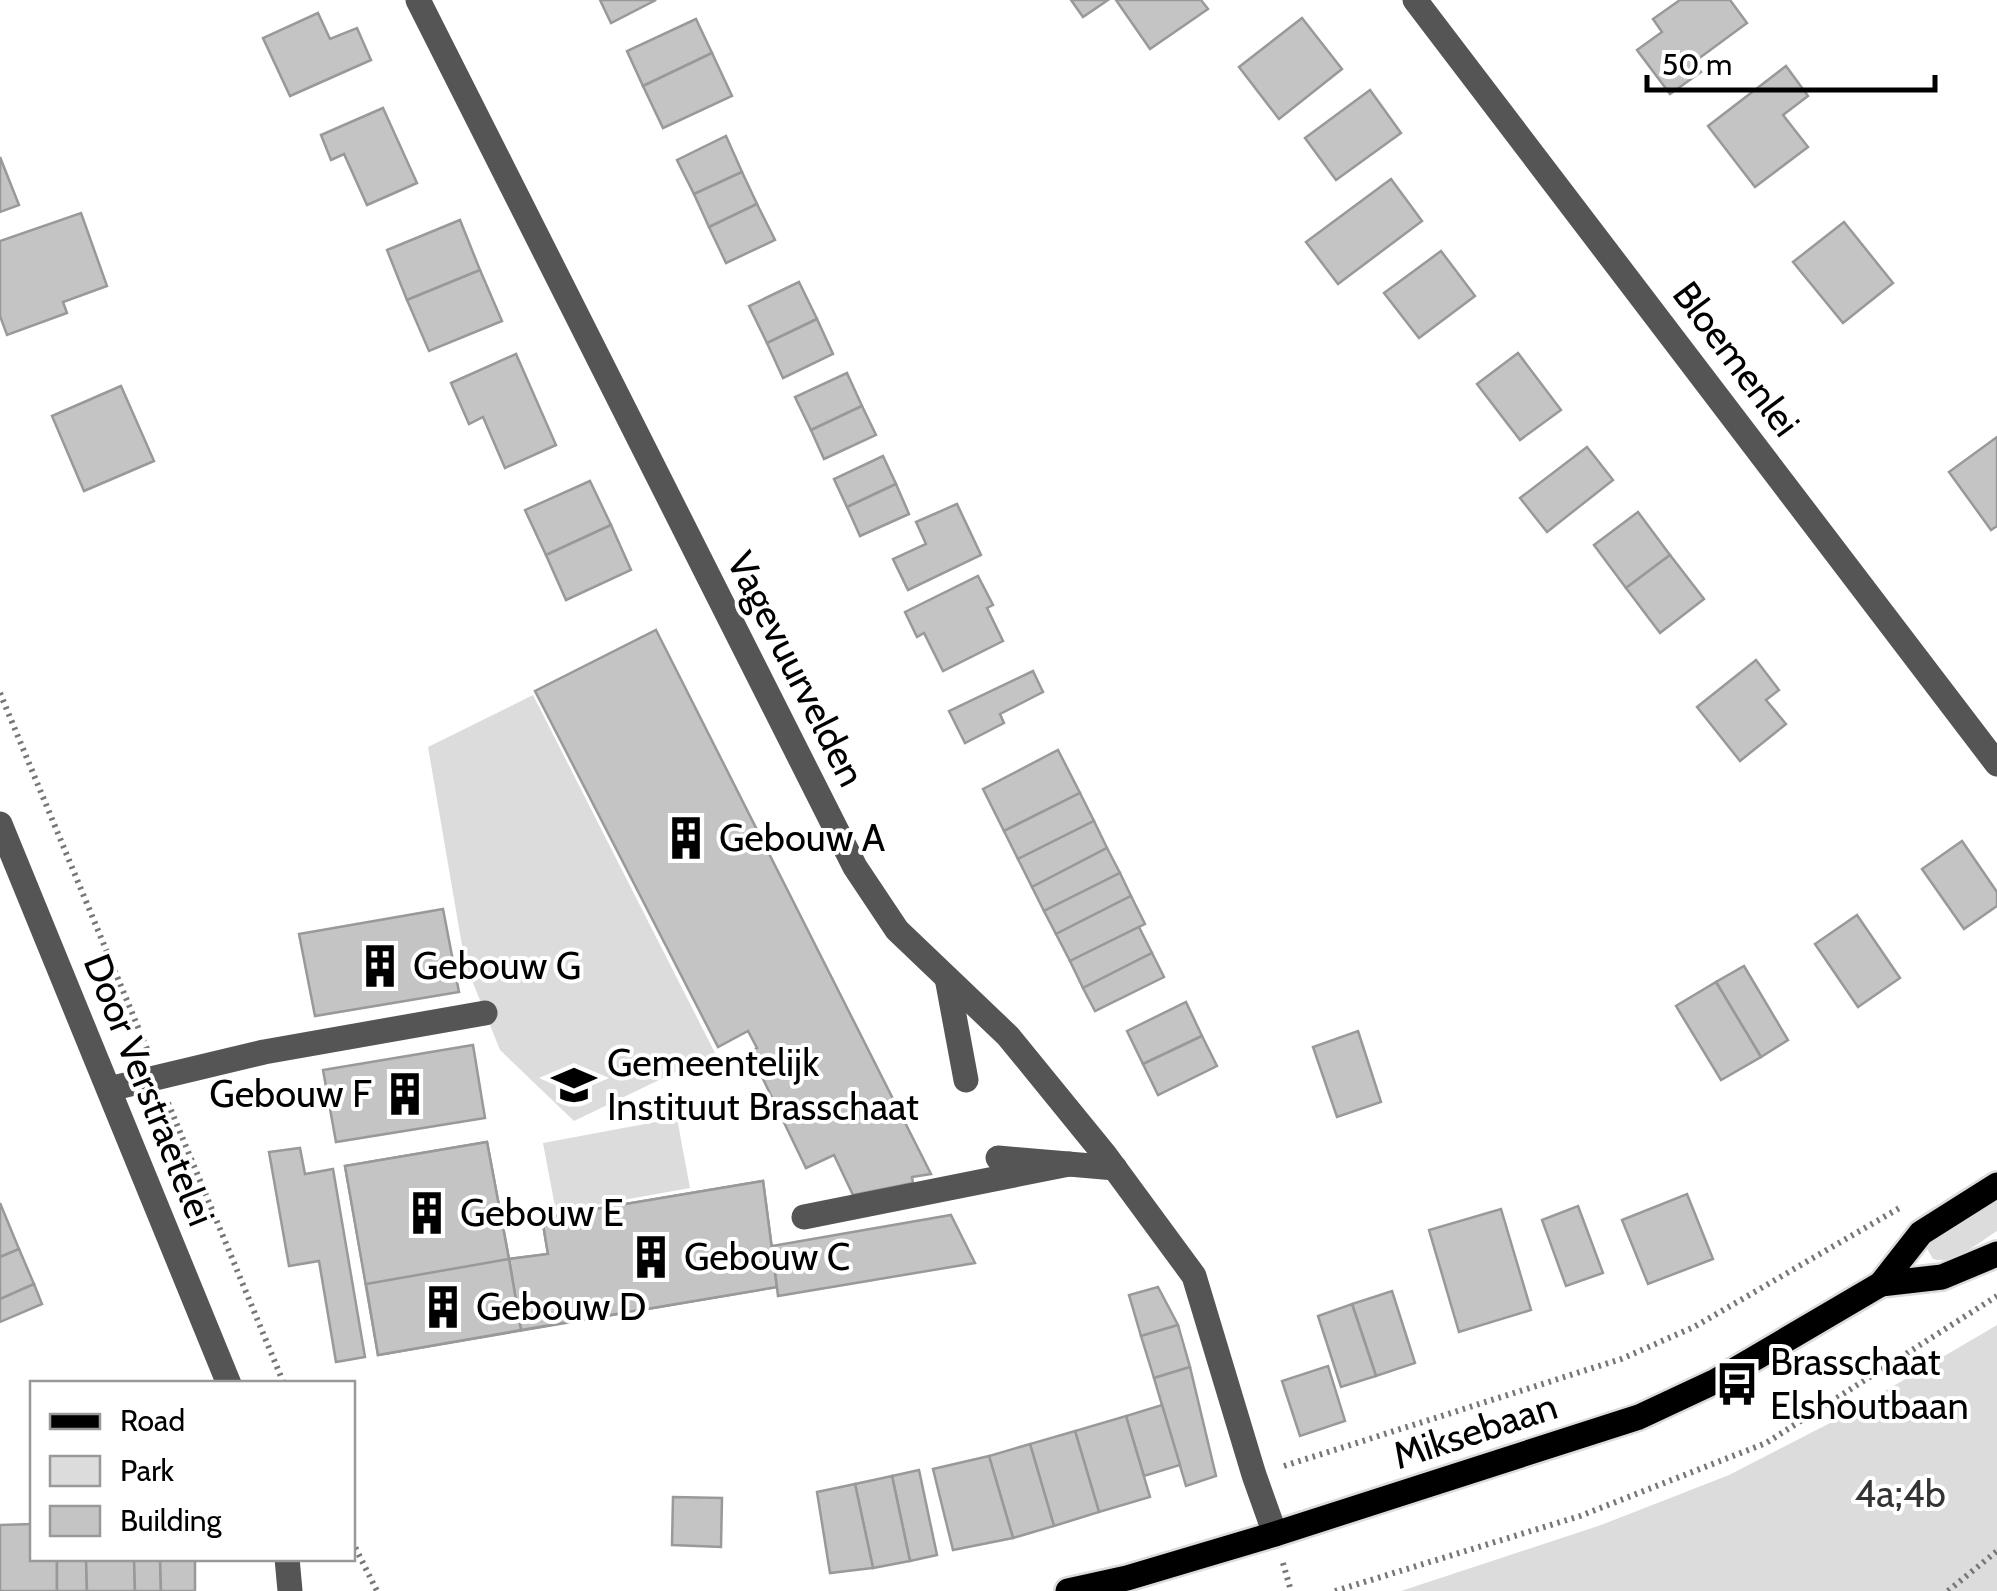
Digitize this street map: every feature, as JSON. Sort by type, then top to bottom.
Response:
[{"type":"main road","name":"Miksebaan","points":[[1068,1591],[1128,1578],[1276,1534],[1639,1417],[1716,1381],[1881,1284],[1920,1233],[1997,1185]]},
{"type":"main road","points":[[1920,1233],[1913,1256],[1915,1263],[1942,1278]]},
{"type":"main road","name":"Miksebaan","points":[[1881,1284],[1942,1278],[1997,1254]]},
{"type":"street","name":"Vagevuurvelden","points":[[418,0],[855,868],[897,930],[1008,1036],[1194,1276],[1254,1475],[1276,1534]]},
{"type":"street","name":"Bloemenlei","points":[[1415,0],[1997,764]]},
{"type":"street","name":"Door Verstraetelei","points":[[0,824],[228,1381]]},
{"type":"street","points":[[948,978],[966,1080]]},
{"type":"street","points":[[108,1089],[264,1052],[485,1013]]},
{"type":"street","points":[[998,1158],[1114,1168]]},
{"type":"street","points":[[804,1217],[1069,1164]]},
{"type":"street","points":[[287,1561],[290,1591]]},
{"type":"path","points":[[0,694],[283,1381]]},
{"type":"path","points":[[1254,1475],[1621,1358],[1694,1327],[1909,1202]]},
{"type":"path","points":[[1336,1591],[1580,1516],[1766,1443],[1997,1296]]},
{"type":"path","points":[[355,1547],[378,1591]]},
{"type":"path","points":[[1948,1591],[1997,1552]]},
{"type":"green space","points":[[533,695],[715,1053],[574,1121],[500,1050],[465,963],[428,747]]},
{"type":"green space","points":[[677,1118],[690,1188],[556,1212],[543,1143]]},
{"type":"green space","points":[[1997,1196],[1997,1231],[1958,1256],[1933,1259],[1926,1247],[1928,1240]]},
{"type":"green space","name":"4a;4b","points":[[1997,1325],[1997,1591],[1401,1591],[1601,1525],[1729,1475],[1834,1421]]},
{"type":"building","points":[[600,0],[656,0],[611,23]]},
{"type":"building","points":[[1071,0],[1108,0],[1083,17]]},
{"type":"building","points":[[1116,0],[1201,0],[1208,9],[1150,49]]},
{"type":"building","points":[[1680,0],[1730,0],[1747,23],[1694,62],[1701,72],[1670,94],[1637,50],[1662,32],[1653,19]]},
{"type":"building","points":[[318,13],[330,39],[357,28],[371,60],[290,96],[263,38]]},
{"type":"building","points":[[1302,18],[1342,69],[1279,119],[1239,67]]},
{"type":"building","points":[[696,19],[712,53],[643,86],[627,51]]},
{"type":"building","points":[[712,53],[732,96],[663,128],[643,86]]},
{"type":"building","points":[[1786,66],[1808,96],[1783,115],[1808,147],[1755,187],[1708,126]]},
{"type":"building","points":[[1370,90],[1401,133],[1336,180],[1305,138]]},
{"type":"building","points":[[383,108],[417,183],[367,205],[344,154],[331,160],[321,135]]},
{"type":"building","points":[[726,136],[742,172],[694,194],[677,160]]},
{"type":"building","points":[[0,157],[19,205],[0,212]]},
{"type":"building","points":[[742,172],[757,204],[709,227],[694,194]]},
{"type":"building","points":[[1391,179],[1422,221],[1338,284],[1306,242]]},
{"type":"building","points":[[757,204],[775,240],[726,263],[709,227]]},
{"type":"building","points":[[81,213],[107,286],[63,302],[67,313],[7,335],[0,316],[0,241]]},
{"type":"building","points":[[460,220],[480,270],[407,300],[387,250]]},
{"type":"building","points":[[1844,222],[1893,283],[1843,323],[1793,262]]},
{"type":"building","points":[[1441,251],[1475,296],[1419,338],[1384,293]]},
{"type":"building","points":[[480,270],[502,321],[429,351],[407,300]]},
{"type":"building","points":[[799,282],[817,319],[767,343],[749,306]]},
{"type":"building","points":[[817,319],[833,354],[783,378],[767,343]]},
{"type":"building","points":[[1518,353],[1561,410],[1520,440],[1477,384]]},
{"type":"building","points":[[516,354],[556,445],[505,468],[483,417],[469,424],[451,383]]},
{"type":"building","points":[[847,373],[862,406],[811,430],[795,397]]},
{"type":"building","points":[[121,386],[154,461],[84,491],[52,416]]},
{"type":"building","points":[[862,406],[876,435],[824,459],[811,430]]},
{"type":"building","points":[[1997,437],[1997,526],[1991,530],[1949,472]]},
{"type":"building","points":[[1587,447],[1613,480],[1547,532],[1520,498]]},
{"type":"building","points":[[883,456],[896,484],[847,507],[834,479]]},
{"type":"building","points":[[590,481],[611,525],[546,555],[525,510]]},
{"type":"building","points":[[896,484],[909,514],[860,536],[847,507]]},
{"type":"building","points":[[957,504],[981,555],[908,590],[893,559],[926,544],[916,522]]},
{"type":"building","points":[[1638,512],[1670,555],[1626,588],[1594,545]]},
{"type":"building","points":[[611,525],[631,570],[566,600],[546,555]]},
{"type":"building","points":[[1670,555],[1704,599],[1660,633],[1626,588]]},
{"type":"building","points":[[978,576],[993,605],[987,608],[1003,641],[943,671],[924,633],[917,637],[905,612]]},
{"type":"building","name":"Gebouw A","points":[[656,630],[931,1174],[912,1177],[913,1183],[853,1195],[834,1155],[806,1168],[750,1052],[757,1048],[748,1031],[718,1047],[535,691]]},
{"type":"building","points":[[1756,660],[1779,690],[1766,700],[1786,724],[1740,761],[1697,707]]},
{"type":"building","points":[[1033,671],[1043,692],[1000,714],[1004,723],[965,743],[949,711]]},
{"type":"building","points":[[1058,750],[1080,793],[1004,831],[983,789]]},
{"type":"building","points":[[1080,793],[1094,821],[1018,859],[1004,831]]},
{"type":"building","points":[[1094,821],[1107,848],[1032,887],[1018,859]]},
{"type":"building","points":[[1962,841],[1997,892],[1997,906],[1964,929],[1922,869]]},
{"type":"building","points":[[1107,848],[1120,873],[1044,911],[1032,887]]},
{"type":"building","points":[[1120,873],[1131,896],[1056,934],[1044,911]]},
{"type":"building","points":[[1131,896],[1145,924],[1070,961],[1056,934]]},
{"type":"building","name":"Gebouw G","points":[[443,909],[459,992],[315,1016],[299,934]]},
{"type":"building","points":[[1857,915],[1900,978],[1858,1007],[1815,944]]},
{"type":"building","points":[[1139,927],[1152,953],[1083,988],[1070,961]]},
{"type":"building","points":[[1152,953],[1164,977],[1095,1011],[1083,988]]},
{"type":"building","points":[[1744,966],[1788,1040],[1761,1057],[1716,982]]},
{"type":"building","points":[[1716,982],[1761,1057],[1721,1080],[1676,1006]]},
{"type":"building","points":[[1186,1002],[1202,1036],[1143,1064],[1127,1031]]},
{"type":"building","points":[[1358,1031],[1381,1102],[1337,1117],[1313,1047]]},
{"type":"building","points":[[1202,1036],[1217,1066],[1158,1095],[1143,1064]]},
{"type":"building","name":"Gebouw F","points":[[473,1045],[485,1118],[336,1142],[323,1070]]},
{"type":"building","name":"Gebouw E","points":[[487,1142],[509,1259],[366,1284],[345,1166]]},
{"type":"building","points":[[487,1142],[509,1259],[548,1254],[542,1218],[763,1181],[777,1287],[378,1355],[345,1166]]},
{"type":"building","points":[[300,1148],[305,1174],[333,1169],[365,1357],[336,1362],[319,1261],[289,1266],[269,1152]]},
{"type":"building","name":"Gebouw C","points":[[763,1181],[777,1287],[521,1330],[509,1259],[548,1254],[542,1218]]},
{"type":"building","points":[[1687,1194],[1713,1259],[1648,1284],[1622,1220]]},
{"type":"building","points":[[0,1203],[19,1249],[0,1257]]},
{"type":"building","points":[[1578,1206],[1603,1273],[1566,1286],[1542,1220]]},
{"type":"building","points":[[1501,1209],[1531,1310],[1459,1332],[1429,1230]]},
{"type":"building","points":[[951,1215],[975,1263],[778,1296],[772,1246]]},
{"type":"building","points":[[19,1249],[34,1284],[0,1299],[0,1257]]},
{"type":"building","name":"Gebouw D","points":[[509,1259],[521,1330],[378,1355],[366,1284]]},
{"type":"building","points":[[34,1284],[42,1304],[0,1322],[0,1299]]},
{"type":"building","points":[[1158,1287],[1178,1325],[1141,1336],[1129,1295]]},
{"type":"building","points":[[1392,1291],[1415,1363],[1376,1376],[1352,1304]]},
{"type":"building","points":[[1352,1304],[1376,1376],[1341,1387],[1318,1316]]},
{"type":"building","points":[[1178,1325],[1190,1367],[1154,1378],[1141,1336]]},
{"type":"building","points":[[1328,1366],[1345,1421],[1300,1436],[1282,1381]]},
{"type":"building","points":[[1190,1367],[1216,1476],[1186,1486],[1154,1378]]},
{"type":"building","points":[[1162,1405],[1180,1465],[1144,1476],[1126,1416]]},
{"type":"building","points":[[1126,1416],[1150,1497],[1099,1512],[1075,1431]]},
{"type":"building","points":[[1075,1431],[1099,1512],[1054,1526],[1030,1444]]},
{"type":"building","points":[[1030,1444],[1054,1526],[1013,1538],[989,1456]]},
{"type":"building","points":[[989,1456],[1013,1538],[953,1550],[933,1469]]},
{"type":"building","points":[[919,1470],[937,1555],[910,1561],[892,1476]]},
{"type":"building","points":[[892,1476],[910,1561],[873,1568],[855,1484]]},
{"type":"building","points":[[855,1484],[873,1568],[830,1573],[817,1492]]},
{"type":"building","points":[[673,1497],[722,1498],[721,1547],[672,1545]]},
{"type":"building","points":[[30,1524],[30,1561],[57,1561],[57,1591],[0,1591],[0,1525]]},
{"type":"building","points":[[57,1561],[86,1561],[87,1591],[57,1591]]},
{"type":"building","points":[[86,1561],[134,1561],[135,1591],[87,1591]]},
{"type":"building","points":[[134,1561],[160,1561],[161,1591],[135,1591]]},
{"type":"building","points":[[160,1561],[195,1561],[195,1591],[161,1591]]},
{"type":"place","name":"Gebouw A","points":[[686,838]]},
{"type":"place","name":"Gebouw G","points":[[380,966]]},
{"type":"place","name":"Gemeentelijk Instituut Brasschaat","points":[[574,1085]]},
{"type":"place","name":"Gebouw F","points":[[405,1094]]},
{"type":"place","name":"Gebouw E","points":[[427,1213]]},
{"type":"place","name":"Gebouw C","points":[[651,1257]]},
{"type":"place","name":"Gebouw D","points":[[443,1307]]},
{"type":"place","name":"Brasschaat Elshoutbaan","points":[[1737,1384]]}]
